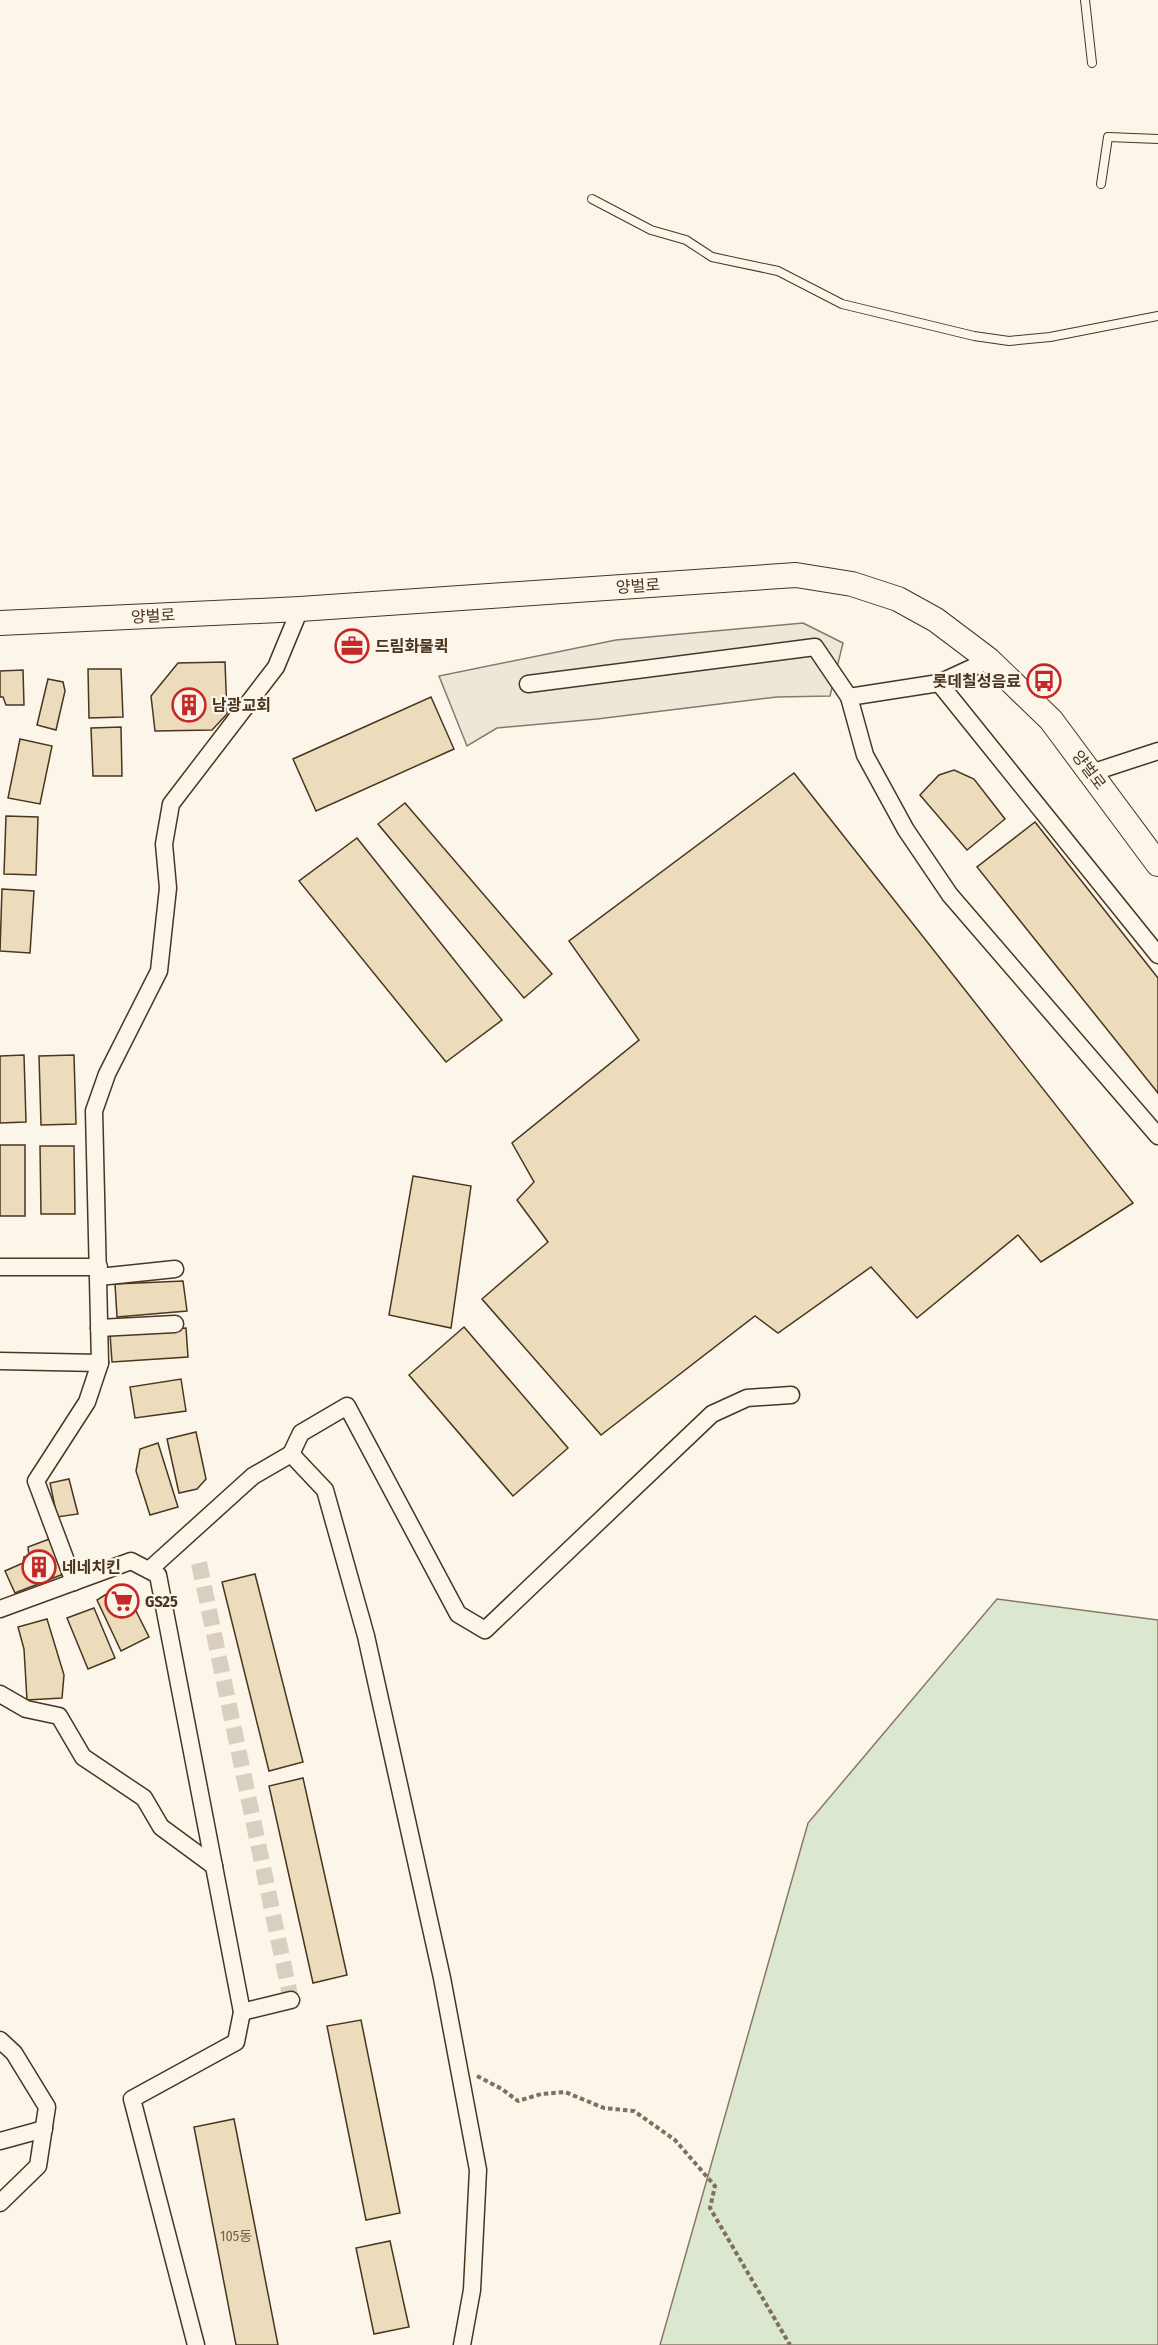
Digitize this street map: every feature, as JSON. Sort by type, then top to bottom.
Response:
[{"type":"street","name":"양벌로","points":[[0,623],[300,609],[796,575],[852,584],[898,599],[936,620],[989,660],[1051,720],[1158,864]]},
{"type":"street","points":[[74,1582],[36,1481],[87,1402],[100,1363],[93,1111],[107,1074],[159,971],[168,888],[164,844],[171,804],[276,667],[300,609]]},
{"type":"street","points":[[528,684],[814,647],[849,697],[865,755],[906,830],[950,895],[1158,1136]]},
{"type":"street","points":[[849,697],[939,683],[989,660]]},
{"type":"street","points":[[939,683],[1158,955]]},
{"type":"street","points":[[1091,773],[1158,751]]},
{"type":"street","points":[[0,1267],[99,1272],[176,1269]]},
{"type":"street","points":[[99,1328],[175,1324]]},
{"type":"street","points":[[0,1361],[100,1363]]},
{"type":"street","points":[[149,1570],[253,1476],[291,1454],[301,1433],[347,1406],[458,1614],[485,1630],[712,1414],[747,1398],[791,1395]]},
{"type":"street","points":[[291,1454],[325,1490],[366,1636],[442,1978],[478,2170],[472,2290],[462,2345]]},
{"type":"street","points":[[0,1609],[131,1561],[159,1575],[242,2012],[236,2042],[132,2099],[196,2345]]},
{"type":"street","points":[[0,1694],[27,1709],[59,1716],[83,1757],[144,1798],[161,1827],[214,1866]]},
{"type":"street","points":[[242,2012],[291,2000]]},
{"type":"street","points":[[0,2040],[14,2053],[47,2107],[38,2166],[0,2203]]},
{"type":"street","points":[[0,2142],[44,2129]]},
{"type":"lane","points":[[1085,0],[1092,63]]},
{"type":"lane","points":[[1101,184],[1108,137],[1158,139]]},
{"type":"lane","points":[[592,199],[651,230],[686,240],[712,257],[777,272],[842,304],[974,336],[1009,340],[1050,337],[1158,316]]},
{"type":"path","points":[[473,2073],[518,2101],[541,2094],[565,2092],[603,2108],[634,2111],[675,2140],[715,2186],[710,2208],[790,2345]]},
{"type":"green space","points":[[997,1599],[1158,1620],[1158,2345],[660,2345],[808,1823]]},
{"type":"shaded area","points":[[803,623],[843,643],[830,696],[777,697],[597,719],[497,728],[467,746],[439,676],[616,640]]},
{"type":"building","name":"남광교회","points":[[225,662],[227,714],[212,730],[155,731],[151,696],[178,663]]},
{"type":"building","points":[[88,669],[121,669],[123,717],[89,718]]},
{"type":"building","points":[[23,670],[24,705],[6,705],[3,697],[0,697],[0,671]]},
{"type":"building","points":[[48,679],[63,682],[65,691],[56,730],[37,725]]},
{"type":"building","points":[[431,697],[454,749],[316,811],[293,759]]},
{"type":"building","points":[[121,727],[122,776],[93,776],[91,728]]},
{"type":"building","points":[[20,739],[52,746],[40,804],[8,798]]},
{"type":"building","points":[[954,770],[974,779],[1005,819],[967,850],[920,795],[939,775]]},
{"type":"building","points":[[794,773],[1133,1203],[1041,1262],[1018,1235],[917,1318],[871,1267],[778,1333],[755,1316],[601,1435],[482,1299],[548,1242],[517,1200],[534,1182],[512,1143],[639,1040],[569,941]]},
{"type":"building","points":[[405,803],[552,974],[524,998],[378,824]]},
{"type":"building","points":[[6,816],[38,817],[36,875],[4,874]]},
{"type":"building","points":[[1035,822],[1158,978],[1158,1093],[977,867]]},
{"type":"building","points":[[357,838],[502,1020],[446,1062],[299,881]]},
{"type":"building","points":[[2,889],[34,891],[30,953],[0,951]]},
{"type":"building","points":[[24,1055],[26,1122],[0,1123],[0,1056]]},
{"type":"building","points":[[74,1055],[76,1124],[41,1125],[39,1056]]},
{"type":"building","points":[[0,1145],[25,1145],[25,1216],[0,1216]]},
{"type":"building","points":[[40,1146],[74,1146],[75,1214],[41,1214]]},
{"type":"building","points":[[413,1176],[471,1186],[451,1328],[389,1315]]},
{"type":"building","points":[[183,1281],[187,1311],[117,1317],[115,1284]]},
{"type":"building","points":[[464,1327],[568,1448],[513,1496],[409,1375]]},
{"type":"building","points":[[186,1328],[188,1357],[112,1362],[110,1334]]},
{"type":"building","points":[[181,1379],[186,1411],[135,1418],[130,1387]]},
{"type":"building","points":[[196,1432],[206,1479],[197,1489],[179,1493],[167,1439]]},
{"type":"building","points":[[158,1443],[178,1507],[150,1515],[136,1471],[140,1449]]},
{"type":"building","points":[[69,1479],[78,1514],[57,1517],[50,1483]]},
{"type":"building","name":"네네치킨","points":[[52,1538],[66,1573],[15,1593],[5,1571],[23,1563],[24,1557],[29,1556],[28,1547]]},
{"type":"building","points":[[255,1574],[303,1762],[269,1771],[222,1582]]},
{"type":"building","points":[[124,1587],[149,1637],[121,1651],[97,1600],[116,1588]]},
{"type":"building","points":[[94,1608],[115,1658],[88,1669],[67,1618]]},
{"type":"building","points":[[47,1619],[64,1675],[62,1698],[27,1700],[24,1649],[18,1627]]},
{"type":"building","points":[[303,1778],[347,1975],[313,1983],[269,1786]]},
{"type":"building","points":[[361,2020],[400,2213],[366,2220],[327,2026]]},
{"type":"building","points":[[234,2119],[278,2345],[236,2345],[194,2127]]},
{"type":"building","points":[[390,2241],[409,2327],[374,2334],[356,2248]]},
{"type":"tunnel","points":[[199,1563],[291,2000]]},
{"type":"place","name":"드림화물퀵","points":[[352,646]]},
{"type":"place","name":"롯데칠성음료","points":[[1044,681]]},
{"type":"place","name":"남광교회","points":[[189,705]]},
{"type":"place","name":"네네치킨","points":[[39,1567]]},
{"type":"place","name":"GS25","points":[[122,1601]]}]
